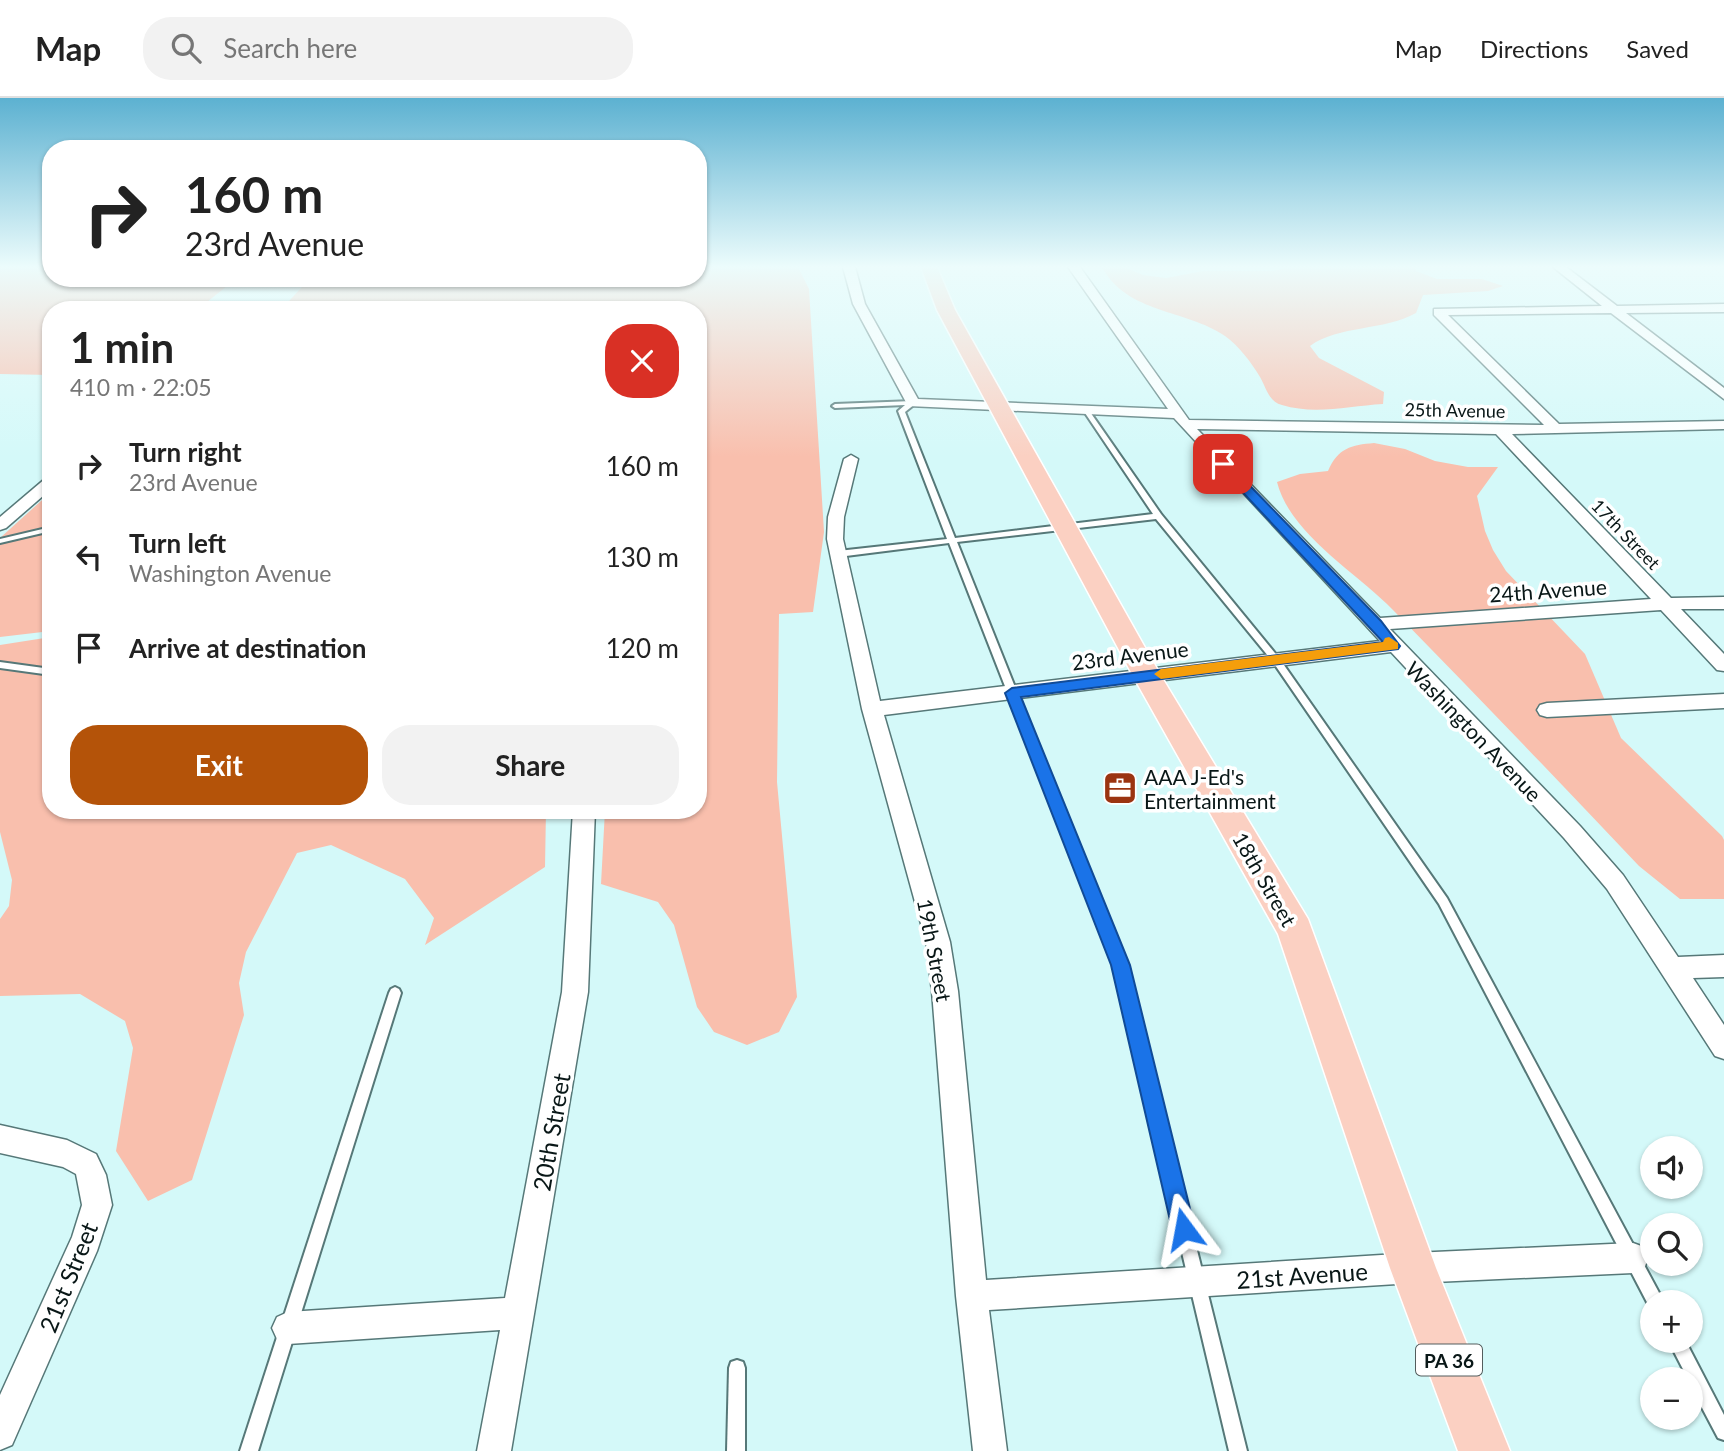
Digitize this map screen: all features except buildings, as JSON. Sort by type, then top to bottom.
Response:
[{"type":"main road","name":"18th Street","points":[[957,330],[1147,676],[1295,930],[1413,1268],[1485,1451]]},
{"type":"street","points":[[873,330],[913,403]]},
{"type":"street","name":"Washington Avenue","points":[[1118,330],[1181,419],[1581,842],[1615,882],[1724,1047]]},
{"type":"street","points":[[1455,330],[1555,428]]},
{"type":"street","points":[[1642,330],[1724,395]]},
{"type":"street","name":"25th Avenue","points":[[913,403],[1086,410],[1181,419],[1500,430],[1724,425]]},
{"type":"street","name":"17th Street","points":[[1500,430],[1724,665]]},
{"type":"street","name":"19th Street","points":[[852,459],[836,517],[838,554],[872,709],[938,942],[946,991],[972,1296],[990,1451]]},
{"type":"street","points":[[0,525],[42,489]]},
{"type":"street","name":"24th Avenue","points":[[1376,624],[1667,604],[1724,603]]},
{"type":"street","name":"23rd Avenue","points":[[872,709],[1393,646]]},
{"type":"street","points":[[1547,710],[1724,701]]},
{"type":"street","name":"20th Street","points":[[494,1451],[575,992],[584,819]]},
{"type":"street","points":[[1671,968],[1724,966]]},
{"type":"street","name":"21st Street","points":[[0,1139],[67,1154],[86,1164],[92,1175],[97,1205],[86,1240],[0,1433]]},
{"type":"street","name":"21st Avenue","points":[[972,1296],[1413,1268],[1633,1258]]},
{"type":"street","points":[[288,1328],[519,1313]]},
{"type":"lane","name":"25th Avenue","points":[[835,407],[913,403]]},
{"type":"lane","points":[[913,403],[901,411],[1120,965],[1238,1451]]},
{"type":"lane","points":[[1086,410],[1158,516],[1276,660],[1443,901],[1650,1290]]},
{"type":"lane","points":[[838,554],[1158,516]]},
{"type":"lane","points":[[0,541],[42,531]]},
{"type":"lane","points":[[0,666],[42,671]]},
{"type":"lane","points":[[249,1451],[395,993]]},
{"type":"lane","points":[[1683,1353],[1724,1432]]},
{"type":"lane","points":[[736,1451],[737,1368]]},
{"type":"shaded area","points":[[0,330],[42,330],[42,375],[0,374]]},
{"type":"shaded area","points":[[707,330],[812,330],[824,532],[813,612],[779,614],[777,782],[797,997],[779,1032],[747,1045],[714,1032],[697,1007],[674,925],[658,902],[601,884],[605,819],[707,819]]},
{"type":"shaded area","points":[[1215,330],[1353,330],[1322,339],[1310,346],[1319,358],[1384,392],[1383,404],[1307,409],[1277,403],[1249,360]]},
{"type":"shaded area","points":[[1374,443],[1405,449],[1435,461],[1468,467],[1498,467],[1477,496],[1485,531],[1493,550],[1506,571],[1585,654],[1621,738],[1722,836],[1724,899],[1680,899],[1639,866],[1393,610],[1326,551],[1295,519],[1277,482],[1300,474],[1328,471],[1336,457],[1346,449]]},
{"type":"shaded area","points":[[42,500],[42,632],[0,637],[0,538]]},
{"type":"shaded area","points":[[42,638],[42,819],[546,819],[545,867],[425,945],[434,918],[405,879],[331,845],[297,853],[246,952],[239,983],[244,1015],[192,1180],[148,1201],[116,1151],[133,1048],[125,1021],[80,994],[0,996],[0,919],[9,906],[12,880],[0,832],[0,645]]},
{"type":"slow traffic","points":[[1161,674],[1393,646],[1389,642]]},
{"type":"place","name":"AAA J-Ed's Entertainment","points":[[1120,788]]},
{"type":"route","points":[[1184,1229],[1120,965],[1012,693],[1393,646],[1376,624],[1223,464]]}]
